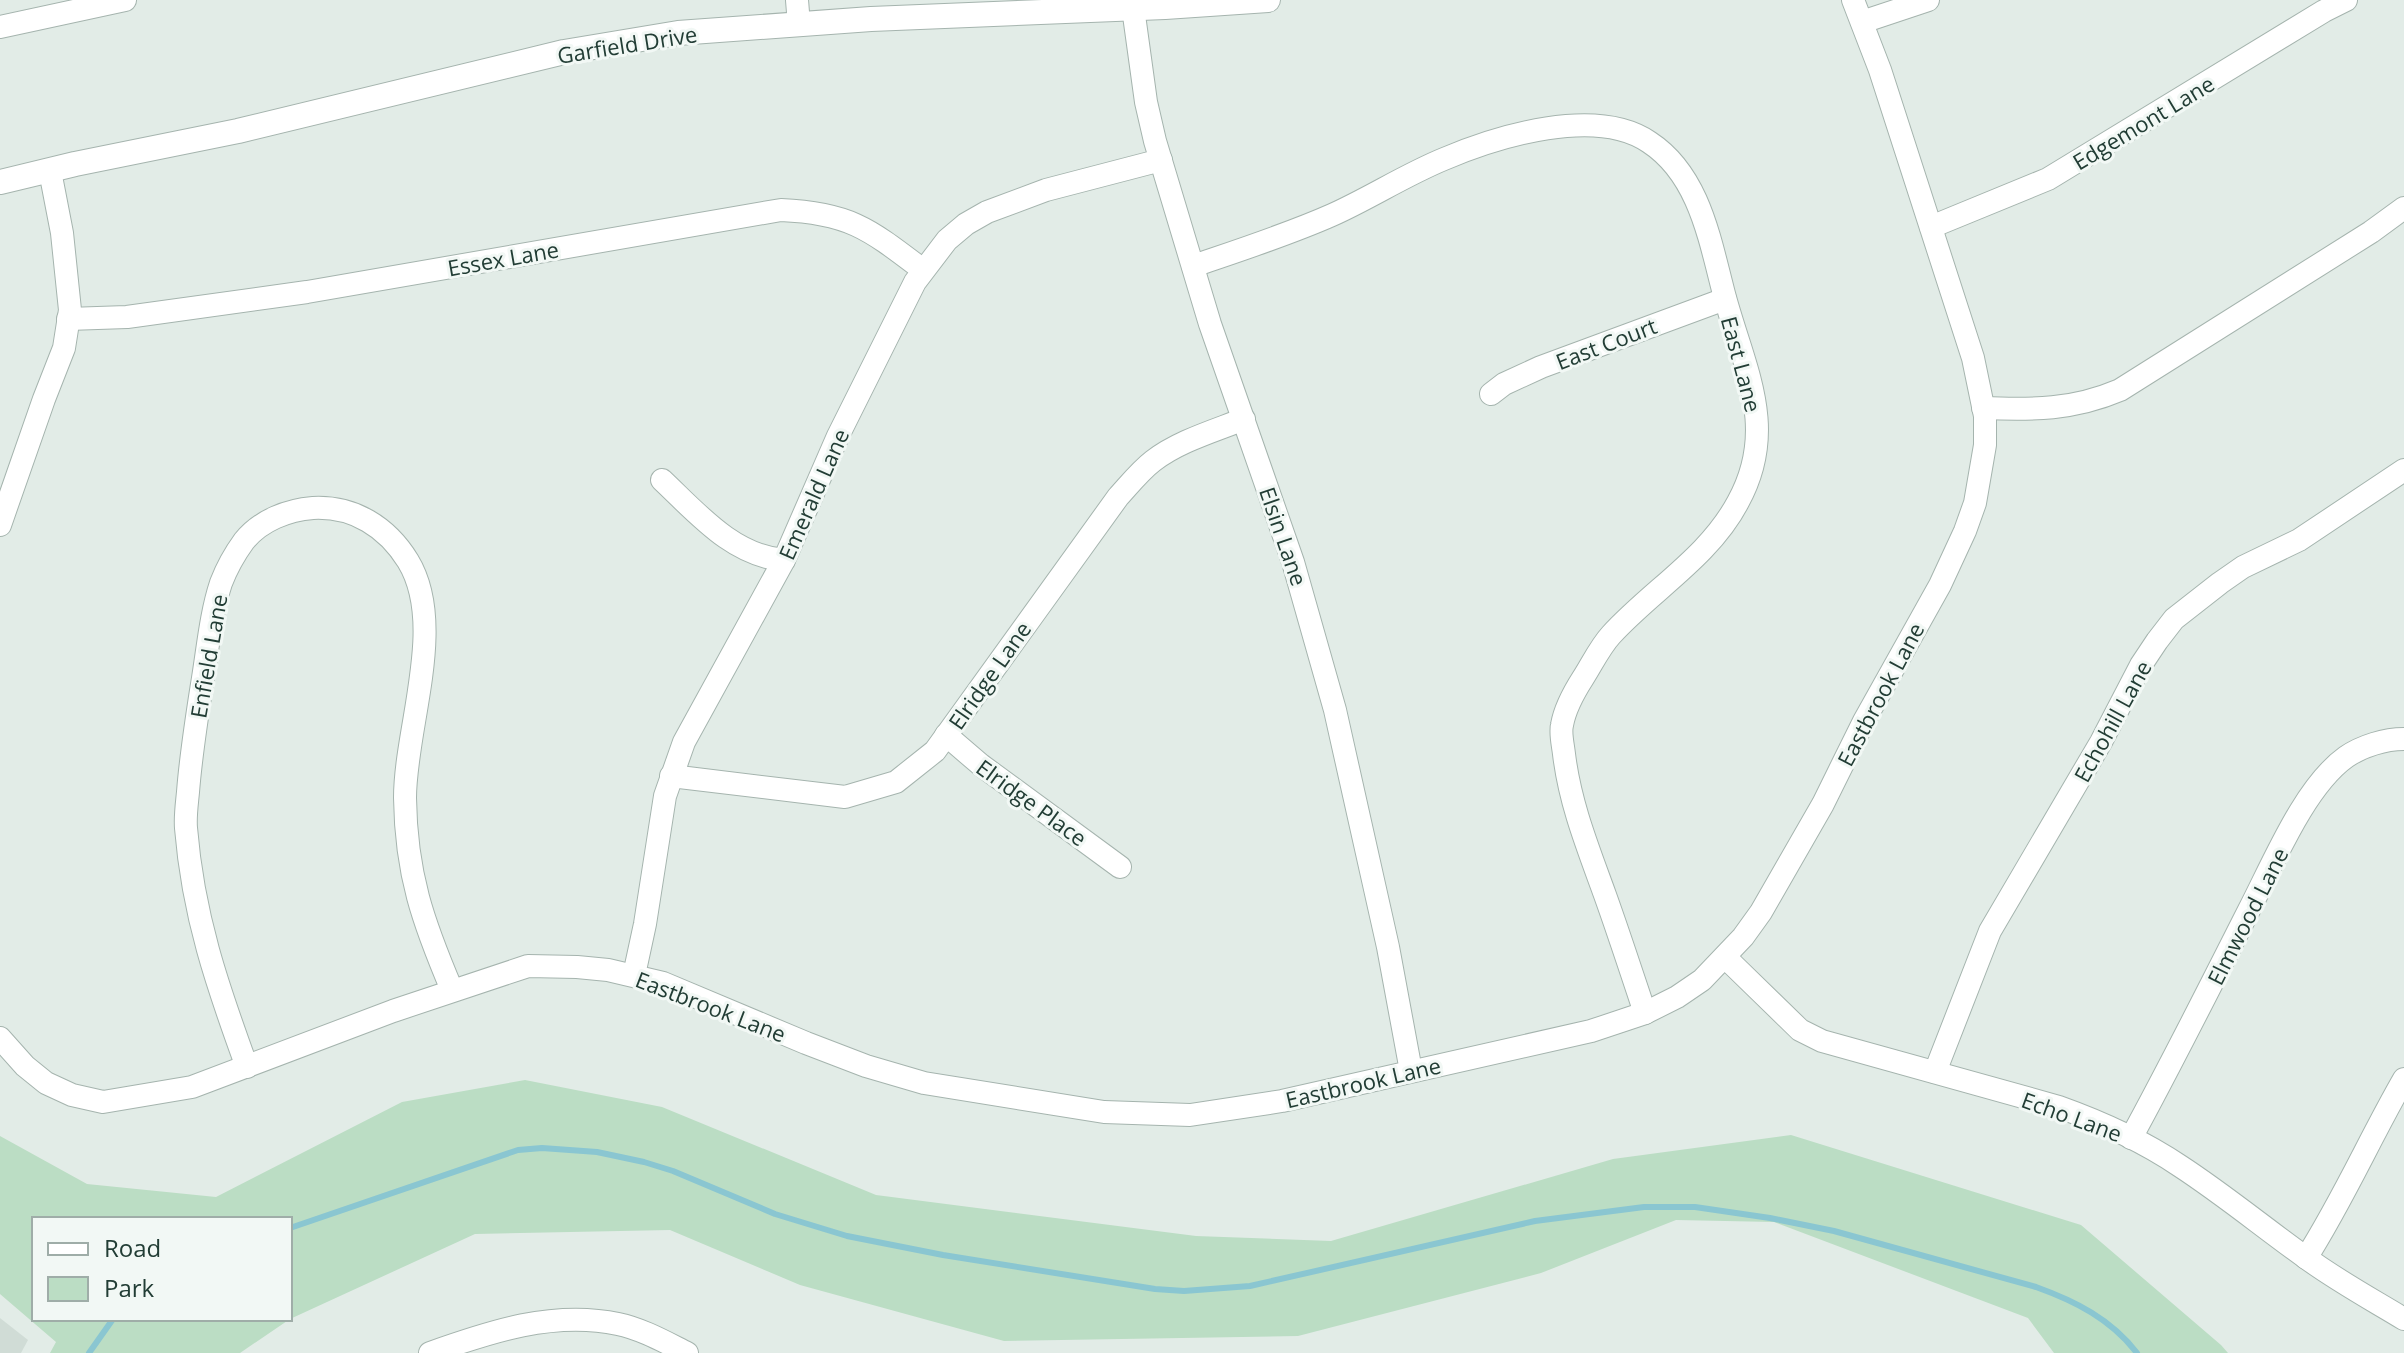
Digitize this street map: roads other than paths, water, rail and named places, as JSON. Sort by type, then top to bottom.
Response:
[{"type":"street","points":[[0,27],[125,0]]},
{"type":"street","points":[[797,0],[799,25]]},
{"type":"street","name":"Garfield Drive","points":[[0,182],[238,131],[564,52],[678,33],[1268,0]]},
{"type":"street","name":"Eastbrook Lane","points":[[0,1038],[25,1066],[46,1083],[72,1095],[103,1102],[192,1087],[452,990],[528,966],[592,968],[634,975],[691,993],[806,1043],[895,1076],[1104,1112],[1162,1116],[1221,1112],[1282,1101],[1591,1031],[1645,1013],[1677,997],[1702,980],[1725,957],[1761,912],[1823,804],[1864,721],[1940,585],[1975,503],[1985,445],[1983,408],[1973,358],[1853,0]]},
{"type":"street","points":[[1862,22],[1928,0]]},
{"type":"street","name":"Edgemont Lane","points":[[1931,227],[2048,179],[2346,0]]},
{"type":"street","name":"Elsin Lane","points":[[1133,8],[1146,102],[1161,160],[1210,324],[1298,576],[1335,710],[1388,947],[1411,1071]]},
{"type":"street","name":"East Lane","points":[[1193,266],[1332,215],[1416,172],[1473,148],[1556,127],[1605,125],[1627,131],[1648,141],[1682,173],[1703,218],[1758,414],[1756,454],[1740,500],[1727,521],[1609,637],[1570,699],[1561,727],[1570,795],[1645,1013]]},
{"type":"street","name":"Emerald Lane","points":[[634,975],[665,796],[684,742],[784,560],[838,436],[901,306],[923,270],[947,240],[987,212],[1046,190],[1161,160]]},
{"type":"street","points":[[0,525],[64,348],[70,310],[62,233],[50,171]]},
{"type":"street","points":[[1983,408],[2050,409],[2097,400],[2120,390],[2371,232],[2404,208]]},
{"type":"street","name":"Essex Lane","points":[[68,319],[127,317],[307,292],[781,210],[830,215],[869,230],[923,270]]},
{"type":"street","name":"East Court","points":[[1491,394],[1504,384],[1541,367],[1725,299]]},
{"type":"street","name":"Elridge Lane","points":[[671,776],[845,797],[896,782],[935,751],[1118,497],[1136,477],[1154,460],[1179,446],[1244,419]]},
{"type":"street","name":"Echohill Lane","points":[[1935,1072],[1990,931],[2101,742],[2141,665],[2174,619],[2243,567],[2299,540],[2404,470]]},
{"type":"street","points":[[662,480],[707,523],[742,548],[767,559],[784,560]]},
{"type":"street","name":"Enfield Lane","points":[[247,1067],[218,988],[202,932],[186,825],[198,712],[222,581],[244,541],[260,526],[279,515],[299,509],[321,508],[362,516],[397,545],[418,582],[423,602],[424,647],[407,769],[406,821],[411,869],[420,910],[452,990]]},
{"type":"street","name":"Elridge Place","points":[[946,735],[981,765],[1120,867]]},
{"type":"street","name":"Elmwood Lane","points":[[2131,1138],[2311,794],[2347,756],[2370,745],[2404,739]]},
{"type":"street","name":"Echo Lane","points":[[1725,957],[1800,1030],[1846,1049],[2059,1107],[2131,1138],[2178,1164],[2306,1258],[2404,1319]]},
{"type":"street","points":[[2306,1258],[2333,1216],[2404,1079]]},
{"type":"street","points":[[430,1353],[501,1330],[561,1318],[617,1323],[642,1331],[679,1351]]},
{"type":"waterway","points":[[292,1227],[518,1150],[542,1148],[597,1152],[644,1162],[775,1214],[847,1236],[943,1255],[1184,1291],[1250,1286],[1535,1221],[1644,1207],[1695,1207],[1834,1231],[2036,1287],[2091,1312],[2116,1330],[2137,1353]]},
{"type":"waterway","points":[[89,1353],[112,1321]]}]
